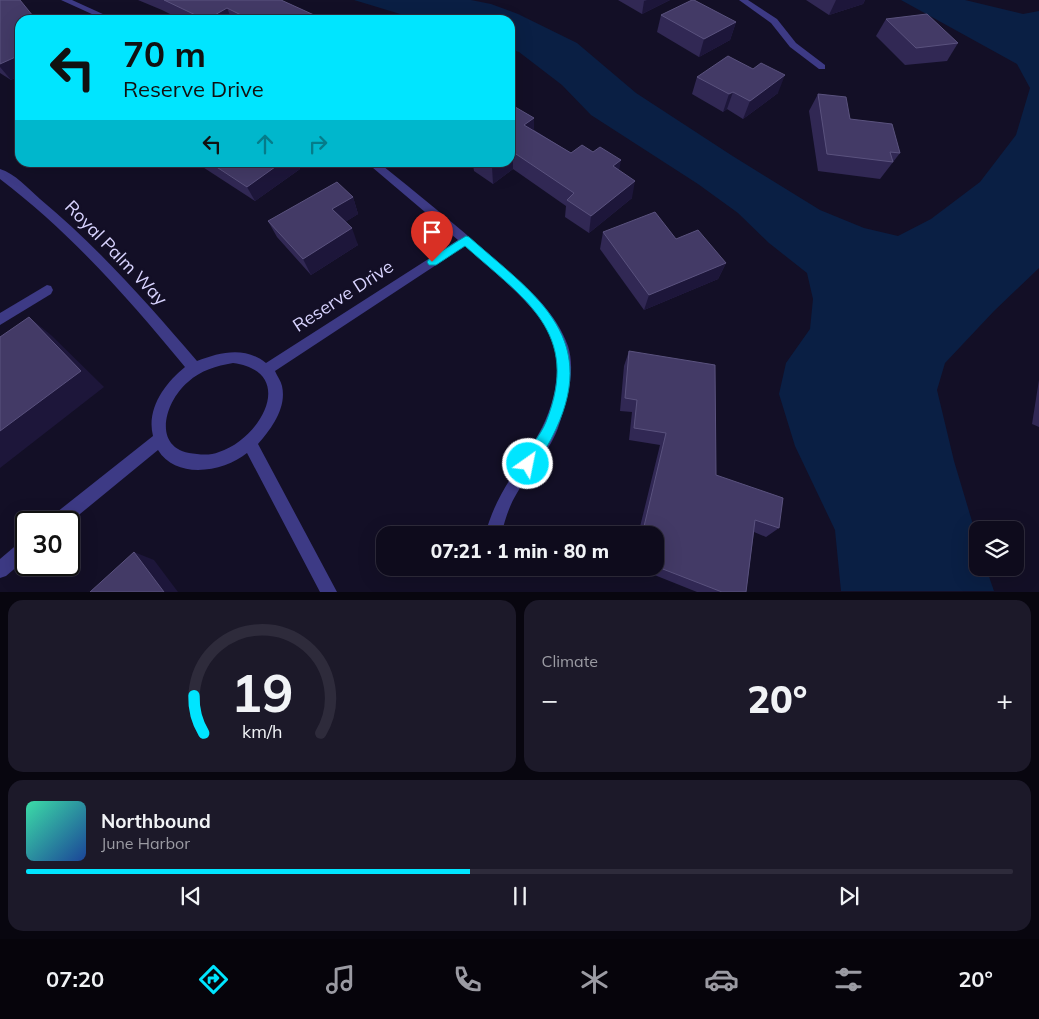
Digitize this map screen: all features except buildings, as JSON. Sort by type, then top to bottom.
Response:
[{"type":"street","points":[[65,0],[100,15]]},
{"type":"street","points":[[743,0],[774,21],[793,45],[822,67]]},
{"type":"street","points":[[377,167],[466,240],[537,304],[553,327],[562,348],[564,374],[560,399],[551,427],[536,453],[512,487],[499,512],[495,526]]},
{"type":"street","name":"Royal Palm Way","points":[[0,173],[45,209],[84,246],[148,312],[195,369]]},
{"type":"street","name":"Reserve Drive","points":[[266,370],[466,240]]},
{"type":"street","points":[[0,320],[47,290]]},
{"type":"street","points":[[233,357],[254,361],[266,370],[272,378],[276,394],[274,409],[265,427],[249,443],[224,458],[203,463],[183,460],[170,453],[160,439],[158,421],[163,403],[178,381],[195,369],[214,360],[233,357]]},
{"type":"street","points":[[72,511],[160,439]]},
{"type":"street","points":[[249,443],[329,592]]},
{"type":"street","points":[[0,570],[15,557]]},
{"type":"water","points":[[354,0],[471,0],[491,4],[518,14],[577,43],[636,93],[820,210],[864,228],[898,236],[931,219],[980,182],[1016,135],[1030,88],[1017,64],[901,0],[965,0],[1023,14],[1039,11],[1039,268],[994,311],[945,363],[937,390],[954,461],[972,521],[969,521],[969,576],[989,576],[994,591],[841,591],[835,530],[795,446],[779,394],[786,363],[810,329],[813,299],[807,273],[769,243],[738,213],[698,184],[591,115],[562,85],[515,51],[515,15],[404,15]]},
{"type":"route","points":[[432,262],[466,240],[537,304],[553,327],[562,348],[564,374],[560,399],[551,427],[528,464]]}]
